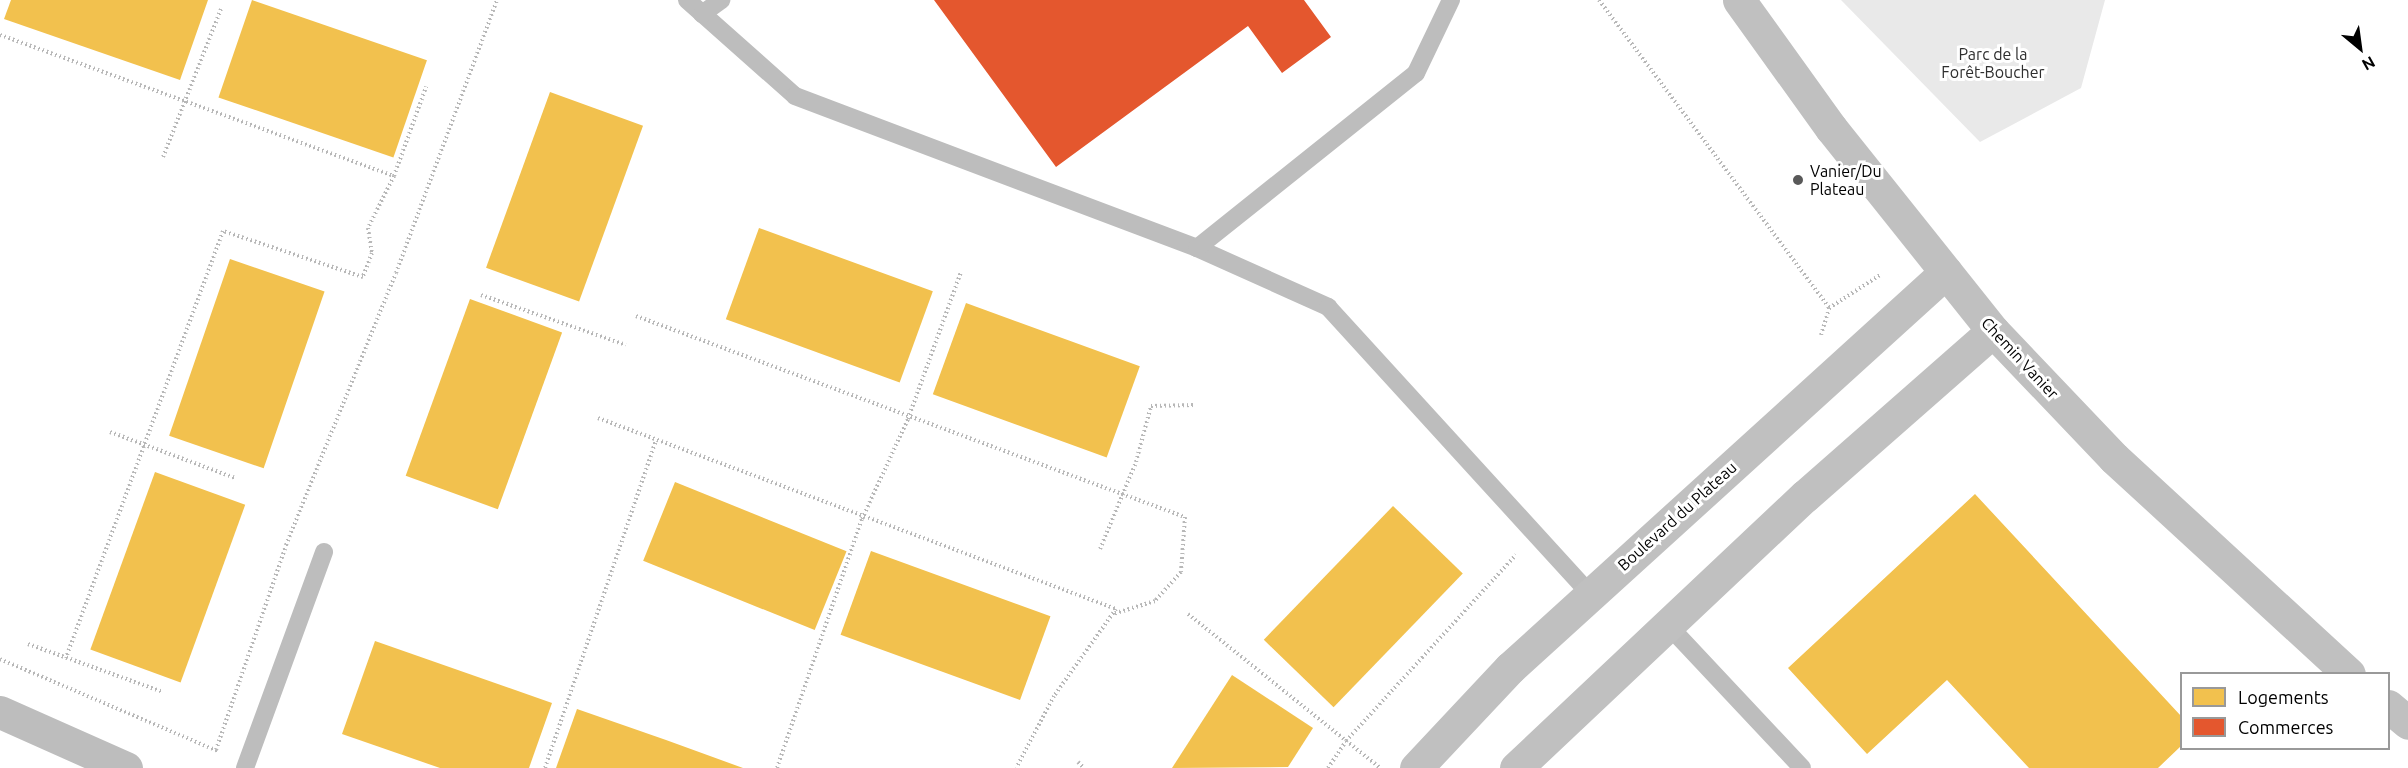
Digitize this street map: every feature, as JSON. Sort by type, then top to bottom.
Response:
[{"type":"main road","name":"Chemin Vanier","points":[[1739,0],[1831,128],[1993,331],[2114,458],[2347,672]]},
{"type":"main road","name":"Boulevard du Plateau","points":[[1416,768],[1590,594],[1946,272]]},
{"type":"main road","points":[[1516,768],[1667,624],[1993,331]]},
{"type":"main road","points":[[2390,708],[2408,723]]},
{"type":"street","points":[[0,712],[126,768]]},
{"type":"lane","points":[[687,0],[795,96],[1197,248],[1328,306],[1590,594]]},
{"type":"lane","points":[[702,14],[721,0]]},
{"type":"lane","points":[[1197,248],[1416,73],[1451,0]]},
{"type":"lane","points":[[246,765],[324,552]]},
{"type":"lane","points":[[1667,624],[1802,768]]},
{"type":"path","points":[[216,750],[286,545],[396,273],[497,0]]},
{"type":"path","points":[[1599,0],[1829,308]]},
{"type":"path","points":[[163,157],[221,9]]},
{"type":"path","points":[[0,36],[394,176]]},
{"type":"path","points":[[66,658],[224,231],[363,277],[372,253],[368,228],[394,176],[426,87]]},
{"type":"path","points":[[777,768],[862,519],[908,419],[961,272]]},
{"type":"path","points":[[482,295],[626,345]]},
{"type":"path","points":[[636,316],[908,419],[1185,517],[1181,572],[1155,601],[1112,615]]},
{"type":"path","points":[[1100,549],[1151,406],[1194,405]]},
{"type":"path","points":[[598,418],[862,519],[1116,609],[1054,696],[1016,768]]},
{"type":"path","points":[[110,432],[234,478]]},
{"type":"path","points":[[545,768],[656,440]]},
{"type":"path","points":[[1328,768],[1346,741],[1535,534]]},
{"type":"path","points":[[1188,614],[1379,767]]},
{"type":"path","points":[[27,644],[163,692]]},
{"type":"path","points":[[0,659],[216,750],[246,765]]},
{"type":"path","points":[[1078,762],[1084,768]]},
{"type":"green space","name":"Parc de la Forêt-Boucher","points":[[1841,0],[2105,0],[2081,88],[1980,142]]},
{"type":"building: Logements","points":[[11,0],[208,0],[180,80],[4,19]]},
{"type":"building: Logements","points":[[252,0],[427,60],[393,158],[218,97]]},
{"type":"building: Logements","points":[[550,92],[643,126],[579,302],[486,268]]},
{"type":"building: Logements","points":[[759,228],[933,291],[900,382],[726,319]]},
{"type":"building: Logements","points":[[230,259],[325,292],[264,468],[169,436]]},
{"type":"building: Logements","points":[[470,299],[562,333],[498,509],[406,476]]},
{"type":"building: Logements","points":[[966,303],[1140,366],[1107,457],[933,394]]},
{"type":"building: Logements","points":[[155,472],[245,505],[181,682],[90,650]]},
{"type":"building: Logements","points":[[675,482],[847,551],[815,630],[643,561]]},
{"type":"building: Logements","points":[[1975,494],[2180,715],[2180,747],[2158,768],[2029,768],[1947,680],[1867,754],[1788,668]]},
{"type":"building: Logements","points":[[1393,506],[1463,573],[1334,707],[1264,640]]},
{"type":"building: Logements","points":[[871,551],[1050,616],[1020,700],[841,635]]},
{"type":"building: Logements","points":[[375,641],[552,703],[529,768],[440,768],[342,734]]},
{"type":"building: Logements","points":[[1232,675],[1313,728],[1288,767],[1172,768]]},
{"type":"building: Logements","points":[[577,709],[666,740],[743,768],[556,768]]},
{"type":"building: Commerces","points":[[934,0],[1304,0],[1331,37],[1282,73],[1248,26],[1056,167]]},
{"type":"place","name":"Vanier/Du Plateau","points":[[1798,180]]}]
